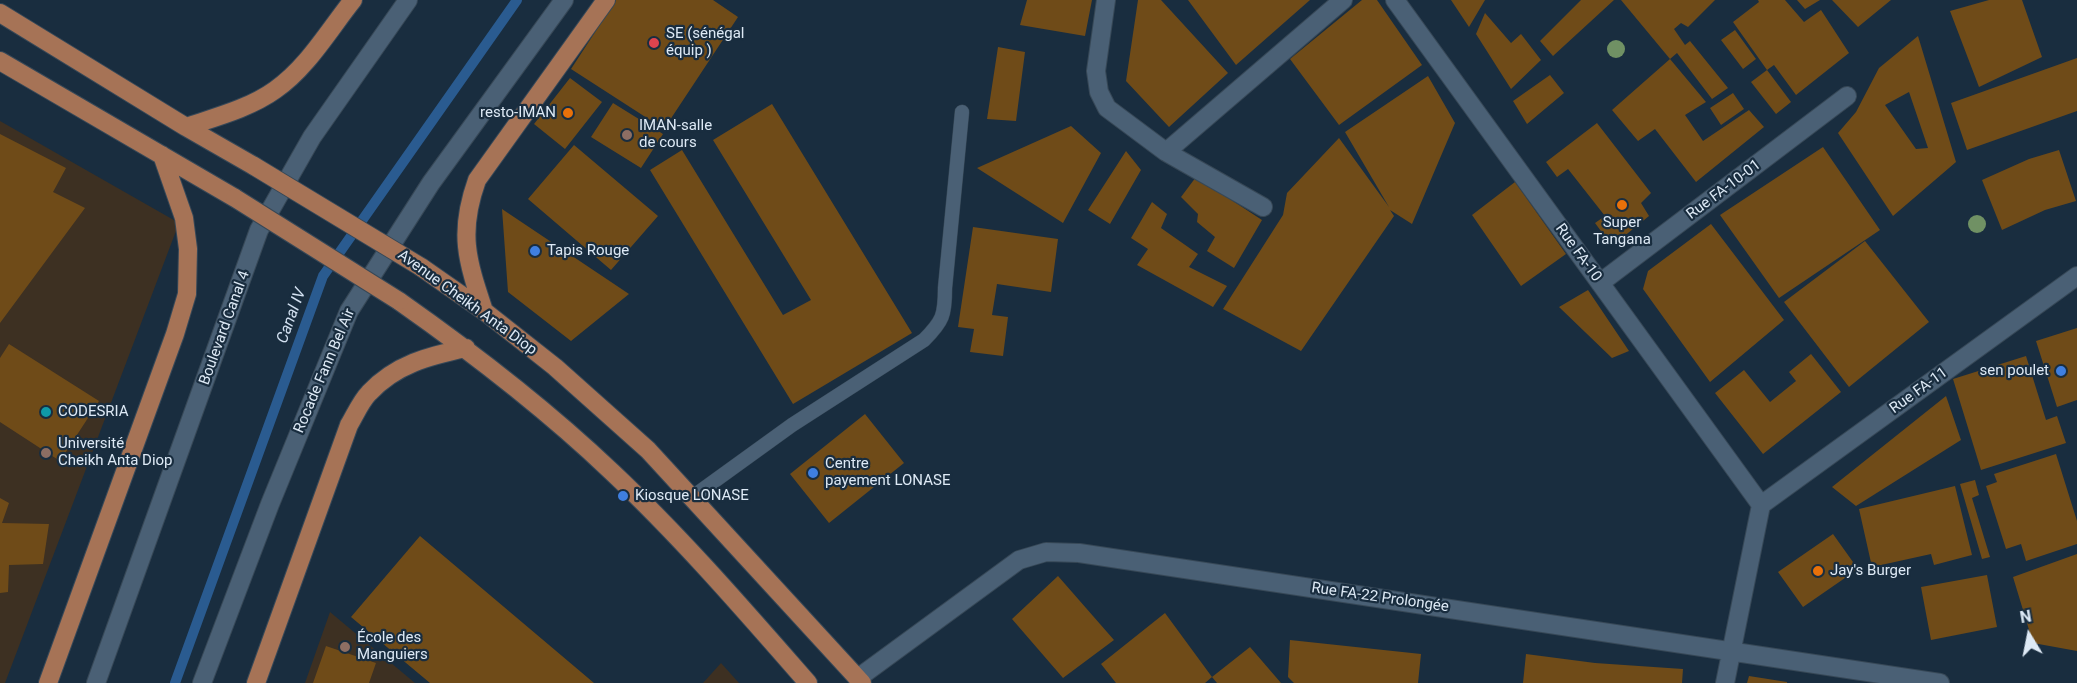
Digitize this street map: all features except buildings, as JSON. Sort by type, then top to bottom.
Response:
[{"type":"main road","points":[[186,127],[243,107],[275,91],[297,72],[353,0]]},
{"type":"main road","points":[[484,311],[469,265],[466,246],[466,213],[477,180],[606,0]]},
{"type":"main road","name":"Avenue Cheikh Anta Diop","points":[[0,13],[421,267],[484,311],[555,367],[648,450],[860,681]]},
{"type":"main road","points":[[0,61],[235,198],[399,301],[466,348],[523,394],[612,472],[721,583],[808,683]]},
{"type":"main road","points":[[48,683],[175,334],[187,294],[188,249],[184,218],[162,155]]},
{"type":"main road","points":[[256,683],[349,425],[368,394],[394,371],[424,357],[466,348]]},
{"type":"street","name":"Boulevard Canal 4","points":[[96,683],[259,230],[312,137],[408,0]]},
{"type":"street","name":"Rocade Fann Bel Air","points":[[202,683],[270,504],[349,311],[431,183],[564,0]]},
{"type":"street","points":[[1106,0],[1096,71],[1099,92],[1107,108],[1166,152],[1263,207]]},
{"type":"street","points":[[1166,152],[1343,0]]},
{"type":"street","name":"Rue FA-10","points":[[1395,0],[1761,505]]},
{"type":"street","name":"Rue FA-10-01","points":[[1600,284],[1847,96]]},
{"type":"street","name":"Rue FA-11","points":[[1761,505],[2077,276]]},
{"type":"street","points":[[1725,683],[1761,505]]},
{"type":"street","name":"Rue FA-22 Prolongée","points":[[860,681],[1019,560],[1046,552],[1079,553],[1940,683]]},
{"type":"lane","points":[[691,498],[792,425],[924,340],[939,325],[945,310],[945,288],[962,112]]},
{"type":"shaded area","name":"Université Cheikh Anta Diop","points":[[0,121],[179,223],[5,683],[0,683]]},
{"type":"shaded area","name":"École des Manguiers","points":[[330,612],[415,683],[305,683]]},
{"type":"shaded area","points":[[721,663],[739,683],[703,683]]},
{"type":"waterway","name":"Canal IV","points":[[175,683],[323,276],[517,0]]},
{"type":"place","name":"SE (sénégal équip )","points":[[654,43]]},
{"type":"place","name":"resto-IMAN","points":[[568,113]]},
{"type":"place","name":"IMAN-salle de cours","points":[[627,135]]},
{"type":"place","name":"Super Tangana","points":[[1622,205]]},
{"type":"place","name":"Tapis Rouge","points":[[535,251]]},
{"type":"place","name":"sen poulet","points":[[2061,371]]},
{"type":"place","name":"CODESRIA","points":[[46,412]]},
{"type":"place","name":"Université Cheikh Anta Diop","points":[[46,453]]},
{"type":"place","name":"Centre payement LONASE","points":[[813,473]]},
{"type":"place","name":"Kiosque LONASE","points":[[623,496]]},
{"type":"place","name":"Jay's Burger","points":[[1818,571]]},
{"type":"place","name":"École des Manguiers","points":[[345,647]]}]
